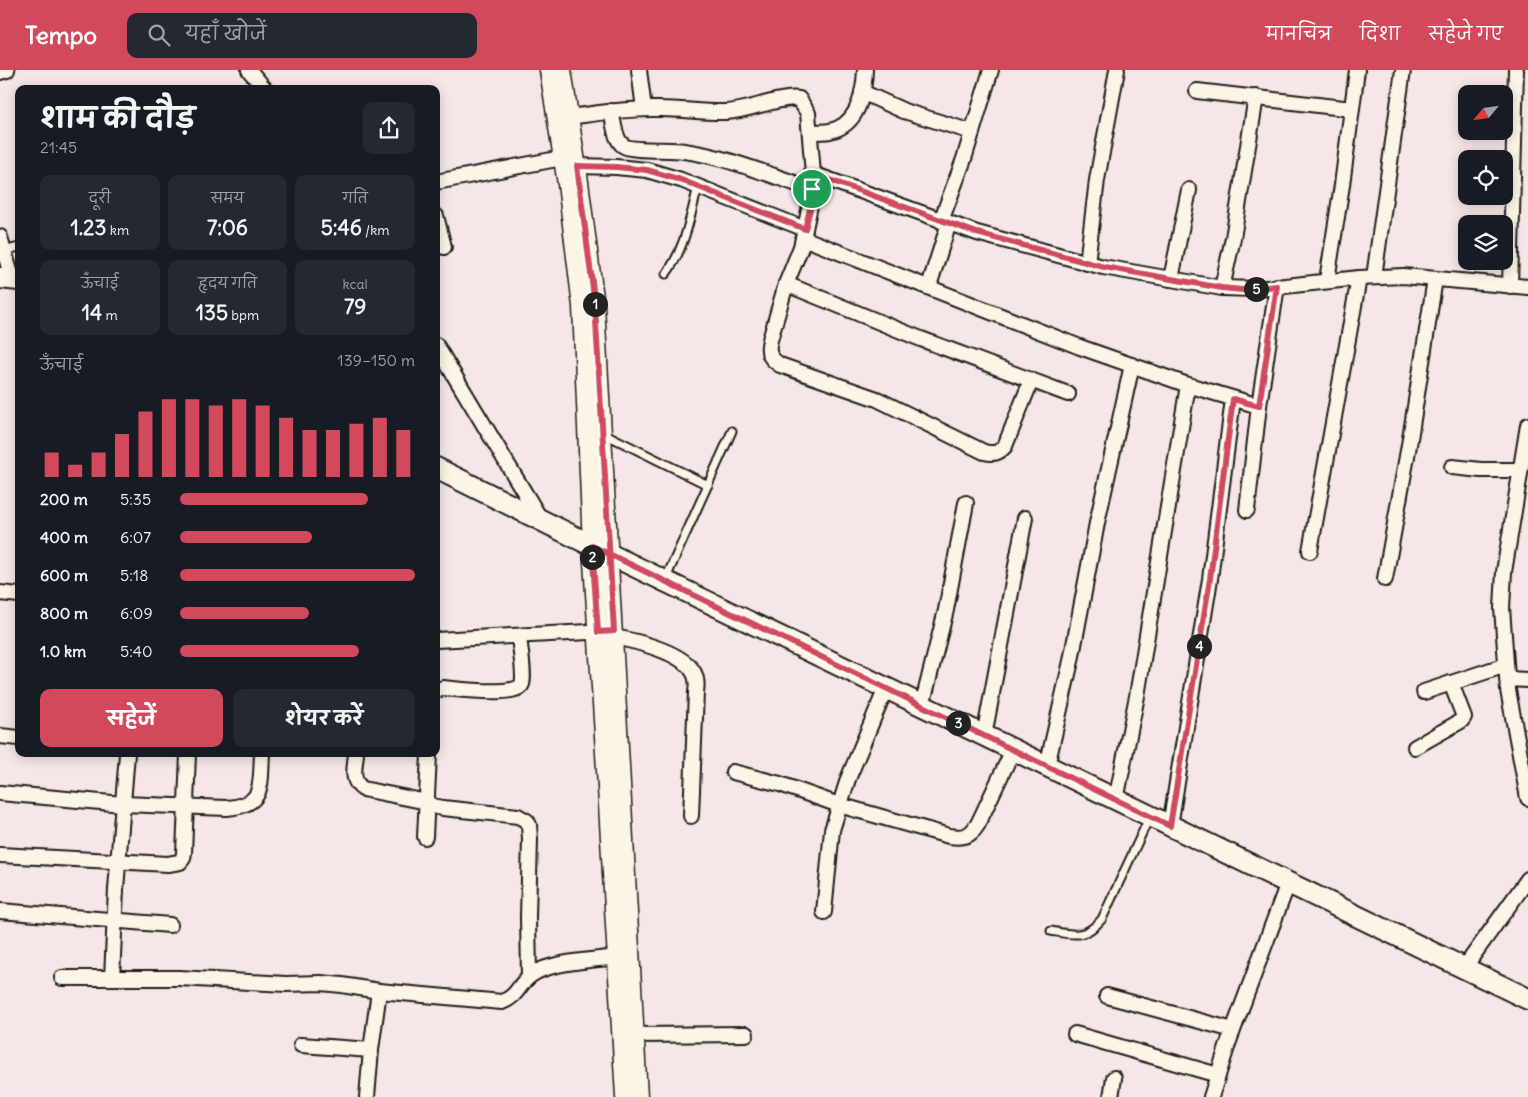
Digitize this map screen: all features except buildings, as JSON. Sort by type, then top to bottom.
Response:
[{"type":"main road","points":[[440,470],[592,546],[1528,999]]},
{"type":"street","points":[[0,72],[7,70]]},
{"type":"street","points":[[249,70],[262,85]]},
{"type":"street","points":[[549,70],[570,162],[595,305],[609,554],[608,633],[617,957],[625,1097]]},
{"type":"street","points":[[562,70],[569,117],[570,162],[582,306],[592,546],[608,633],[638,1097]]},
{"type":"street","points":[[639,70],[644,109]]},
{"type":"street","points":[[810,132],[831,131],[849,121],[856,113],[862,92],[865,70]]},
{"type":"street","points":[[928,286],[945,222],[992,70]]},
{"type":"street","points":[[1087,262],[1097,180],[1117,70]]},
{"type":"street","points":[[1328,280],[1357,70]]},
{"type":"street","points":[[1374,277],[1403,70]]},
{"type":"street","points":[[1510,286],[1516,70]]},
{"type":"street","points":[[1197,91],[1352,109]]},
{"type":"street","points":[[862,92],[904,111],[972,132]]},
{"type":"street","points":[[1222,288],[1233,238],[1256,97]]},
{"type":"street","points":[[569,117],[611,111],[644,109],[726,112],[794,98],[799,99],[808,113],[813,174],[812,201],[801,247],[786,284],[768,349],[769,356],[773,361],[877,399],[984,452],[993,454],[1000,452],[1004,446],[1031,381]]},
{"type":"street","points":[[611,111],[618,139],[625,148],[632,150],[686,151],[720,159],[812,189]]},
{"type":"street","points":[[440,181],[570,162],[647,170],[698,187],[928,286],[1080,347],[1188,385],[1259,406]]},
{"type":"street","points":[[813,174],[977,233],[1087,262],[1222,288],[1242,290],[1328,280],[1403,276],[1528,287]]},
{"type":"street","points":[[1171,279],[1190,190]]},
{"type":"street","points":[[440,232],[444,247]]},
{"type":"street","points":[[0,237],[10,279]]},
{"type":"street","points":[[1310,552],[1359,278]]},
{"type":"street","points":[[1385,579],[1409,445],[1435,279]]},
{"type":"street","points":[[786,284],[875,321],[1068,394]]},
{"type":"street","points":[[1247,510],[1259,406],[1277,286]]},
{"type":"street","points":[[440,351],[542,520]]},
{"type":"street","points":[[1047,766],[1071,662],[1097,522],[1132,365]]},
{"type":"street","points":[[1116,800],[1137,696],[1188,385]]},
{"type":"street","points":[[1170,826],[1210,579],[1233,399]]},
{"type":"street","points":[[1527,431],[1504,572],[1502,608],[1507,679],[1513,725],[1528,798]]},
{"type":"street","points":[[1452,467],[1481,470],[1520,470]]},
{"type":"street","points":[[922,706],[946,610],[966,503]]},
{"type":"street","points":[[1514,508],[1528,510]]},
{"type":"street","points":[[984,736],[1025,518]]},
{"type":"street","points":[[0,593],[15,595]]},
{"type":"street","points":[[440,640],[608,633],[653,646],[682,661],[694,674],[696,692],[692,760],[692,816]]},
{"type":"street","points":[[440,689],[505,692],[518,689],[522,684],[519,637]]},
{"type":"street","points":[[1424,692],[1506,665]]},
{"type":"street","points":[[1507,679],[1528,680]]},
{"type":"street","points":[[1415,747],[1461,721],[1464,717],[1451,683]]},
{"type":"street","points":[[824,912],[829,847],[839,805],[886,688]]},
{"type":"street","points":[[0,736],[15,738]]},
{"type":"street","points":[[733,772],[780,784],[839,805],[948,836],[965,837],[972,833],[978,824],[1013,750]]},
{"type":"street","points":[[112,978],[122,804],[128,757]]},
{"type":"street","points":[[0,855],[118,863],[168,864],[180,862],[183,858],[187,806],[188,757]]},
{"type":"street","points":[[0,793],[122,804],[227,808],[248,804],[255,798],[258,792],[262,757]]},
{"type":"street","points":[[356,757],[354,774],[358,786],[363,789],[443,808],[518,816],[527,821],[530,839],[529,976]]},
{"type":"street","points":[[425,837],[429,757]]},
{"type":"street","points":[[1464,968],[1528,879]]},
{"type":"street","points":[[1211,1097],[1233,1030],[1288,883]]},
{"type":"street","points":[[0,911],[170,925]]},
{"type":"street","points":[[62,978],[179,978],[286,984],[321,983],[379,991],[502,1002],[516,994],[529,976],[552,966],[617,957]]},
{"type":"street","points":[[367,1097],[379,991]]},
{"type":"street","points":[[1107,996],[1233,1030]]},
{"type":"street","points":[[635,1035],[746,1034]]},
{"type":"street","points":[[1075,1034],[1218,1075]]},
{"type":"street","points":[[301,1046],[371,1050]]},
{"type":"street","points":[[1111,1097],[1114,1078]]},
{"type":"lane","points":[[666,274],[673,265],[680,249],[698,187]]},
{"type":"lane","points":[[4,252],[15,248]]},
{"type":"lane","points":[[664,581],[732,431]]},
{"type":"lane","points":[[602,433],[708,485]]},
{"type":"lane","points":[[1051,931],[1075,935],[1088,932],[1102,919],[1150,816]]},
{"type":"route","points":[[812,189],[812,201],[805,229],[681,180],[647,170],[577,166],[595,305],[604,488],[609,554],[614,631],[598,632],[592,546],[609,554],[886,688],[1170,826],[1210,579],[1233,399],[1259,406],[1277,286],[1242,290],[1222,288],[1104,267],[977,233],[813,174],[812,189]]}]
